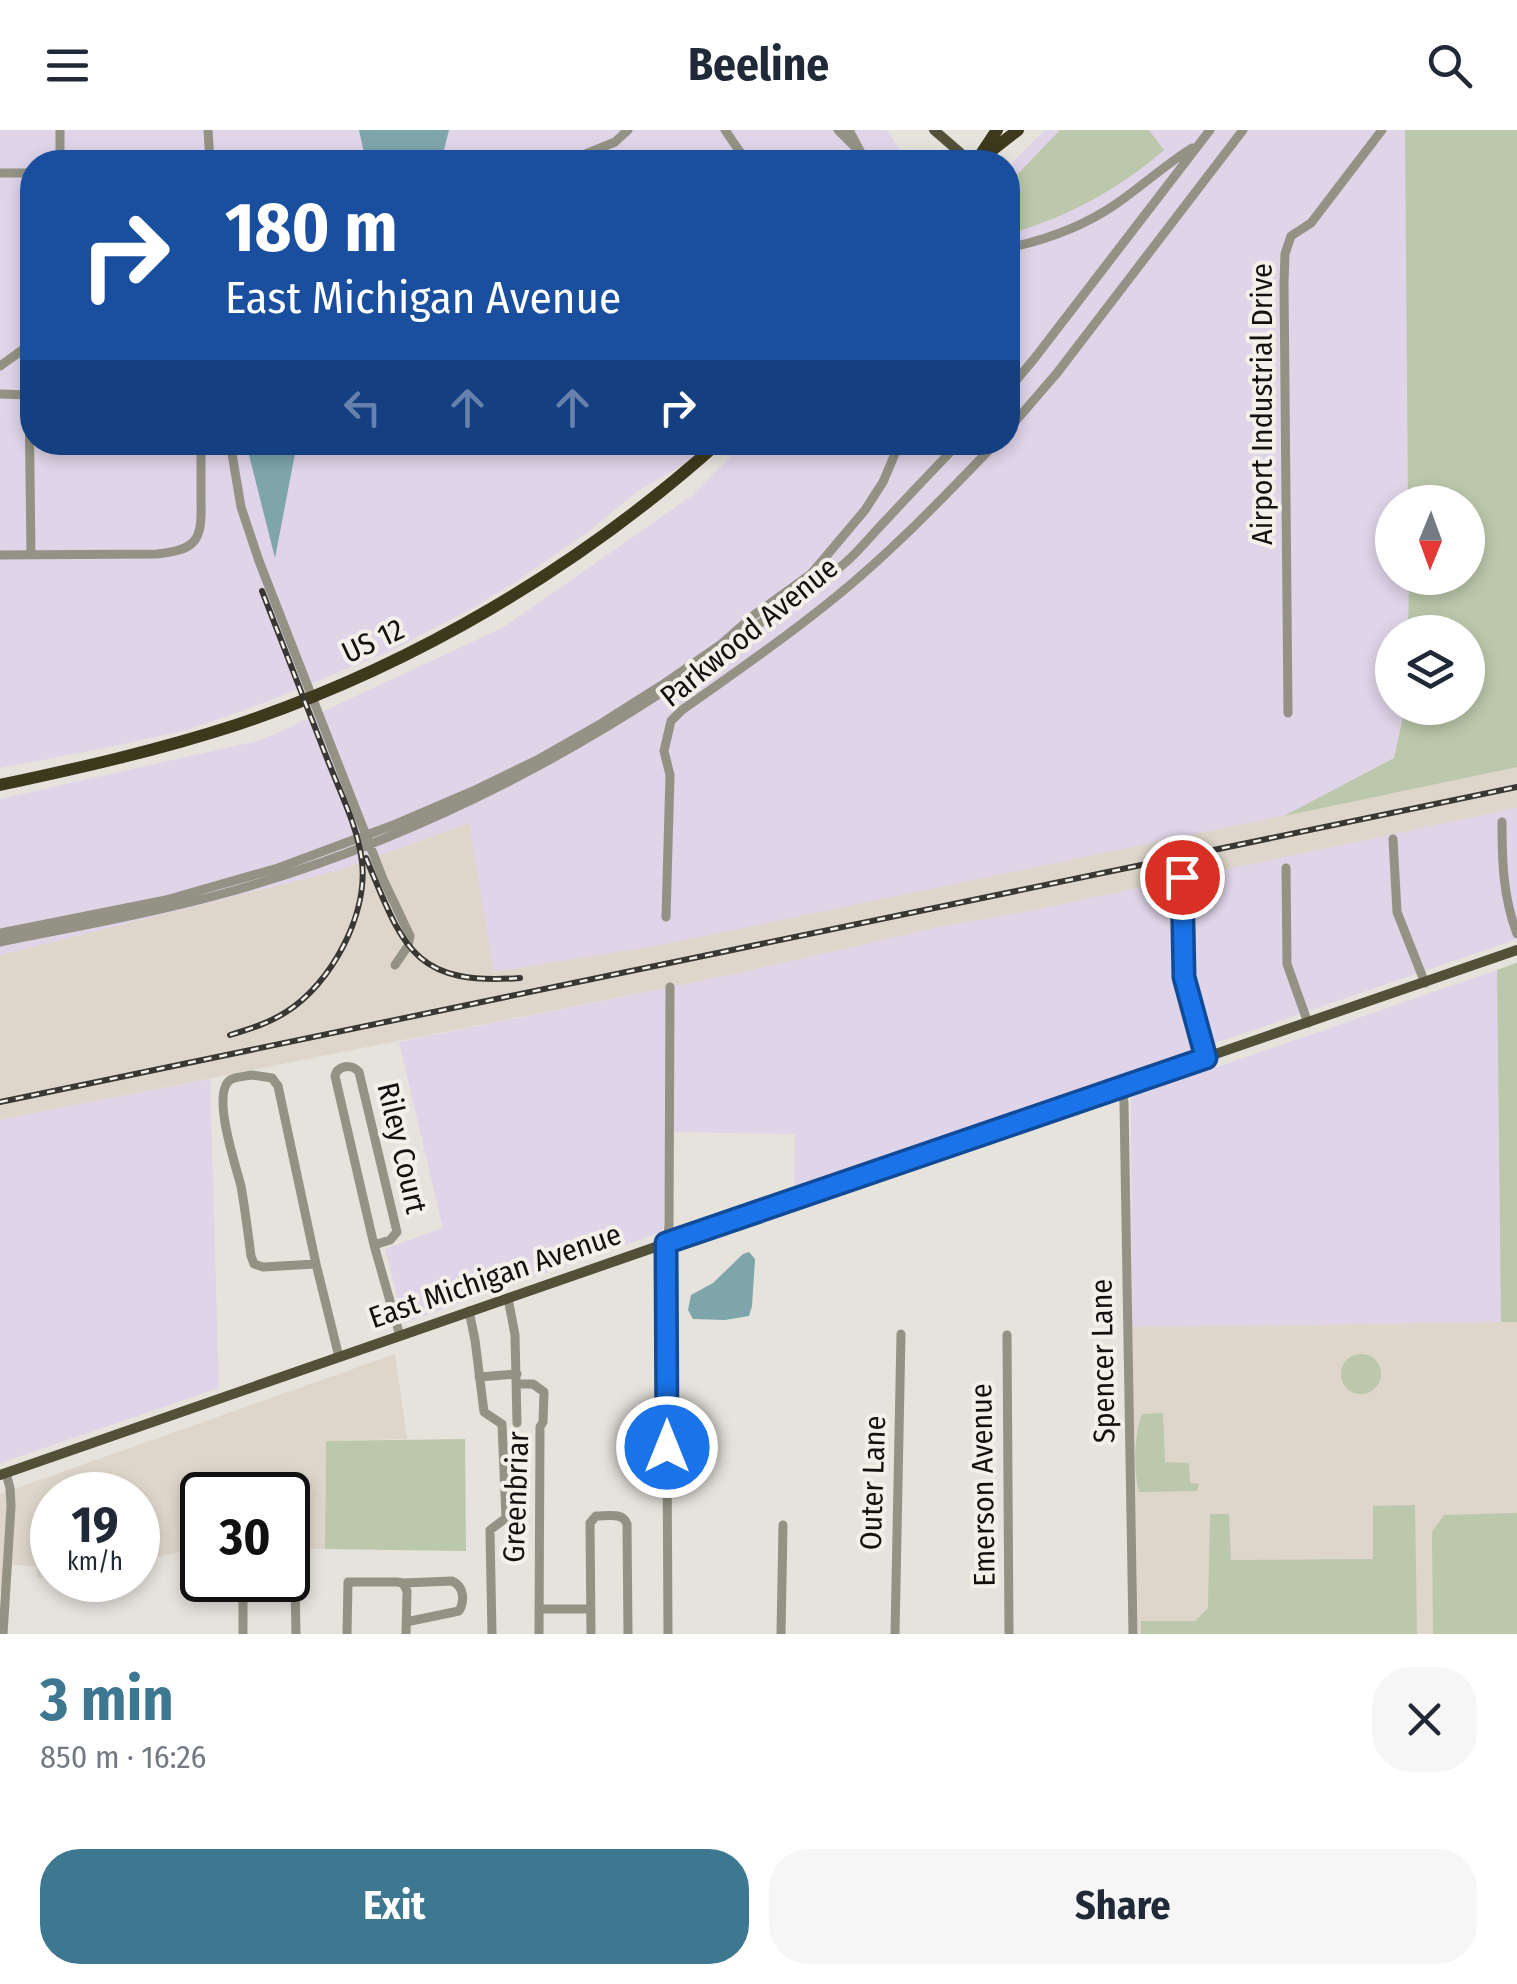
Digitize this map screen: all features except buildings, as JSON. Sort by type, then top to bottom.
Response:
[{"type":"highway","points":[[991,150],[1018,130]]},
{"type":"highway","name":"US 12","points":[[0,784],[178,743],[272,712],[410,653],[540,578],[644,506],[703,455]]},
{"type":"main road","points":[[934,130],[960,150]]},
{"type":"main road","name":"East Michigan Avenue","points":[[3,1474],[1517,950]]},
{"type":"street","points":[[595,150],[615,142],[628,130]]},
{"type":"street","points":[[838,130],[859,150]]},
{"type":"street","points":[[1020,375],[1210,130]]},
{"type":"street","points":[[1020,416],[1244,130]]},
{"type":"street","name":"Airport Industrial Drive","points":[[1288,713],[1286,254],[1291,236],[1310,222],[1382,130]]},
{"type":"street","points":[[1020,245],[1086,222],[1200,143]]},
{"type":"street","points":[[30,455],[31,555]]},
{"type":"street","points":[[0,555],[157,554],[188,547],[202,529],[201,455]]},
{"type":"street","points":[[232,455],[241,507],[258,562],[383,879],[410,936],[408,946],[394,965]]},
{"type":"street","points":[[398,828],[597,726],[725,641],[811,574],[865,510],[894,455]]},
{"type":"street","points":[[0,942],[236,890],[478,798],[550,761],[706,664],[844,563],[948,455]]},
{"type":"street","name":"Parkwood Avenue","points":[[666,917],[670,775],[664,750],[670,721],[819,611],[914,526],[984,455]]},
{"type":"street","points":[[1502,822],[1502,870],[1517,934]]},
{"type":"street","points":[[1393,839],[1397,912],[1425,982]]},
{"type":"street","points":[[0,933],[166,900],[323,857]]},
{"type":"street","points":[[1286,868],[1287,964],[1308,1024]]},
{"type":"street","points":[[1182,877],[1184,977],[1206,1058]]},
{"type":"street","points":[[668,1634],[666,1243],[670,987]]},
{"type":"street","name":"Riley Court","points":[[374,1245],[390,1240],[396,1232],[360,1072],[344,1067],[335,1076],[374,1245],[400,1336]]},
{"type":"street","points":[[316,1264],[264,1268],[254,1264],[241,1187],[225,1129],[223,1107],[226,1083],[230,1080],[252,1074],[272,1078],[278,1086],[339,1357]]},
{"type":"street","name":"Spencer Lane","points":[[1122,1087],[1132,1634]]},
{"type":"street","points":[[508,1298],[516,1335],[516,1423]]},
{"type":"street","points":[[469,1312],[484,1412],[502,1424],[540,1427]]},
{"type":"street","name":"Outer Lane","points":[[894,1634],[902,1334]]},
{"type":"street","name":"Emerson Avenue","points":[[1006,1335],[1009,1634]]},
{"type":"street","points":[[478,1377],[517,1379]]},
{"type":"street","name":"Greenbriar","points":[[517,1379],[544,1392],[540,1427],[538,1634]]},
{"type":"street","points":[[492,1634],[490,1530],[506,1518],[502,1424]]},
{"type":"street","points":[[3,1474],[11,1506],[3,1634]]},
{"type":"street","points":[[590,1634],[590,1524],[596,1516],[620,1516],[628,1524],[628,1634]]},
{"type":"street","points":[[781,1634],[783,1525]]},
{"type":"street","points":[[243,1634],[243,1584],[295,1582],[296,1634]]},
{"type":"street","points":[[347,1634],[348,1582],[458,1583],[463,1606],[459,1612],[406,1622]]},
{"type":"street","points":[[403,1583],[406,1634]]},
{"type":"street","points":[[538,1609],[590,1609]]},
{"type":"shaded area","points":[[0,130],[886,130],[900,150],[20,150],[20,455],[696,455],[638,491],[517,581],[388,652],[183,731],[0,768]]},
{"type":"shaded area","points":[[1045,130],[1239,130],[1218,168],[1248,130],[1517,130],[1517,767],[666,944],[494,972],[469,823],[336,871],[0,955],[0,799],[262,740],[504,627],[690,497],[732,455],[1020,455],[1020,155]]},
{"type":"shaded area","points":[[1517,766],[1517,808],[939,927],[735,974],[0,1120],[0,955],[336,871],[470,823],[495,972]]},
{"type":"shaded area","points":[[1517,808],[1517,939],[794,1188],[795,1134],[666,1132],[661,1232],[404,1323],[385,1249],[443,1228],[399,1042]]},
{"type":"shaded area","points":[[1517,962],[1517,1634],[1138,1634],[1132,1327],[1501,1322],[1497,970]]},
{"type":"shaded area","points":[[1497,970],[1501,1322],[1132,1327],[1134,1096]]},
{"type":"shaded area","points":[[210,1079],[219,1388],[0,1463],[0,1120]]},
{"type":"shaded area","points":[[395,1354],[407,1439],[326,1441],[325,1549],[310,1549],[310,1472],[180,1472],[180,1552],[160,1556],[160,1472],[62,1472]]},
{"type":"shaded area","points":[[30,1483],[30,1566],[11,1565],[8,1591],[0,1591],[0,1494]]},
{"type":"green space","points":[[1060,130],[1149,130],[1164,150],[1090,201],[1020,230],[1020,172]]},
{"type":"green space","points":[[1405,130],[1517,130],[1517,767],[1284,816],[1394,758],[1401,725],[1485,725],[1485,615],[1408,615],[1409,595],[1485,595],[1485,485],[1408,485]]},
{"type":"green space","points":[[1517,963],[1517,1322],[1501,1322],[1497,970]]},
{"type":"green space","points":[[1361,1354],[1375,1360],[1381,1374],[1375,1388],[1361,1394],[1347,1388],[1341,1374],[1347,1360]]},
{"type":"green space","points":[[1163,1413],[1165,1462],[1189,1463],[1190,1483],[1199,1484],[1197,1491],[1139,1492],[1135,1453],[1142,1414]]},
{"type":"green space","points":[[465,1439],[466,1551],[325,1549],[326,1441]]},
{"type":"green space","points":[[1415,1505],[1417,1634],[1141,1634],[1141,1621],[1195,1621],[1208,1608],[1210,1514],[1229,1514],[1231,1560],[1373,1559],[1373,1506]]},
{"type":"green space","points":[[1517,1513],[1517,1634],[1433,1634],[1432,1532],[1444,1515]]},
{"type":"water","points":[[359,130],[449,130],[444,150],[363,150]]},
{"type":"water","points":[[249,455],[295,455],[275,558]]},
{"type":"water","points":[[749,1252],[755,1259],[749,1316],[693,1319],[688,1310],[691,1295],[713,1283]]},
{"type":"railway","points":[[230,1035],[280,1016],[318,984],[343,946],[359,904],[362,883],[362,862],[353,824],[262,591]]},
{"type":"railway","points":[[0,1102],[1517,787]]},
{"type":"railway","points":[[366,858],[390,915],[416,954],[434,967],[456,975],[520,978]]},
{"type":"route","points":[[667,1447],[666,1243],[1206,1058],[1184,977],[1182,877]]}]
